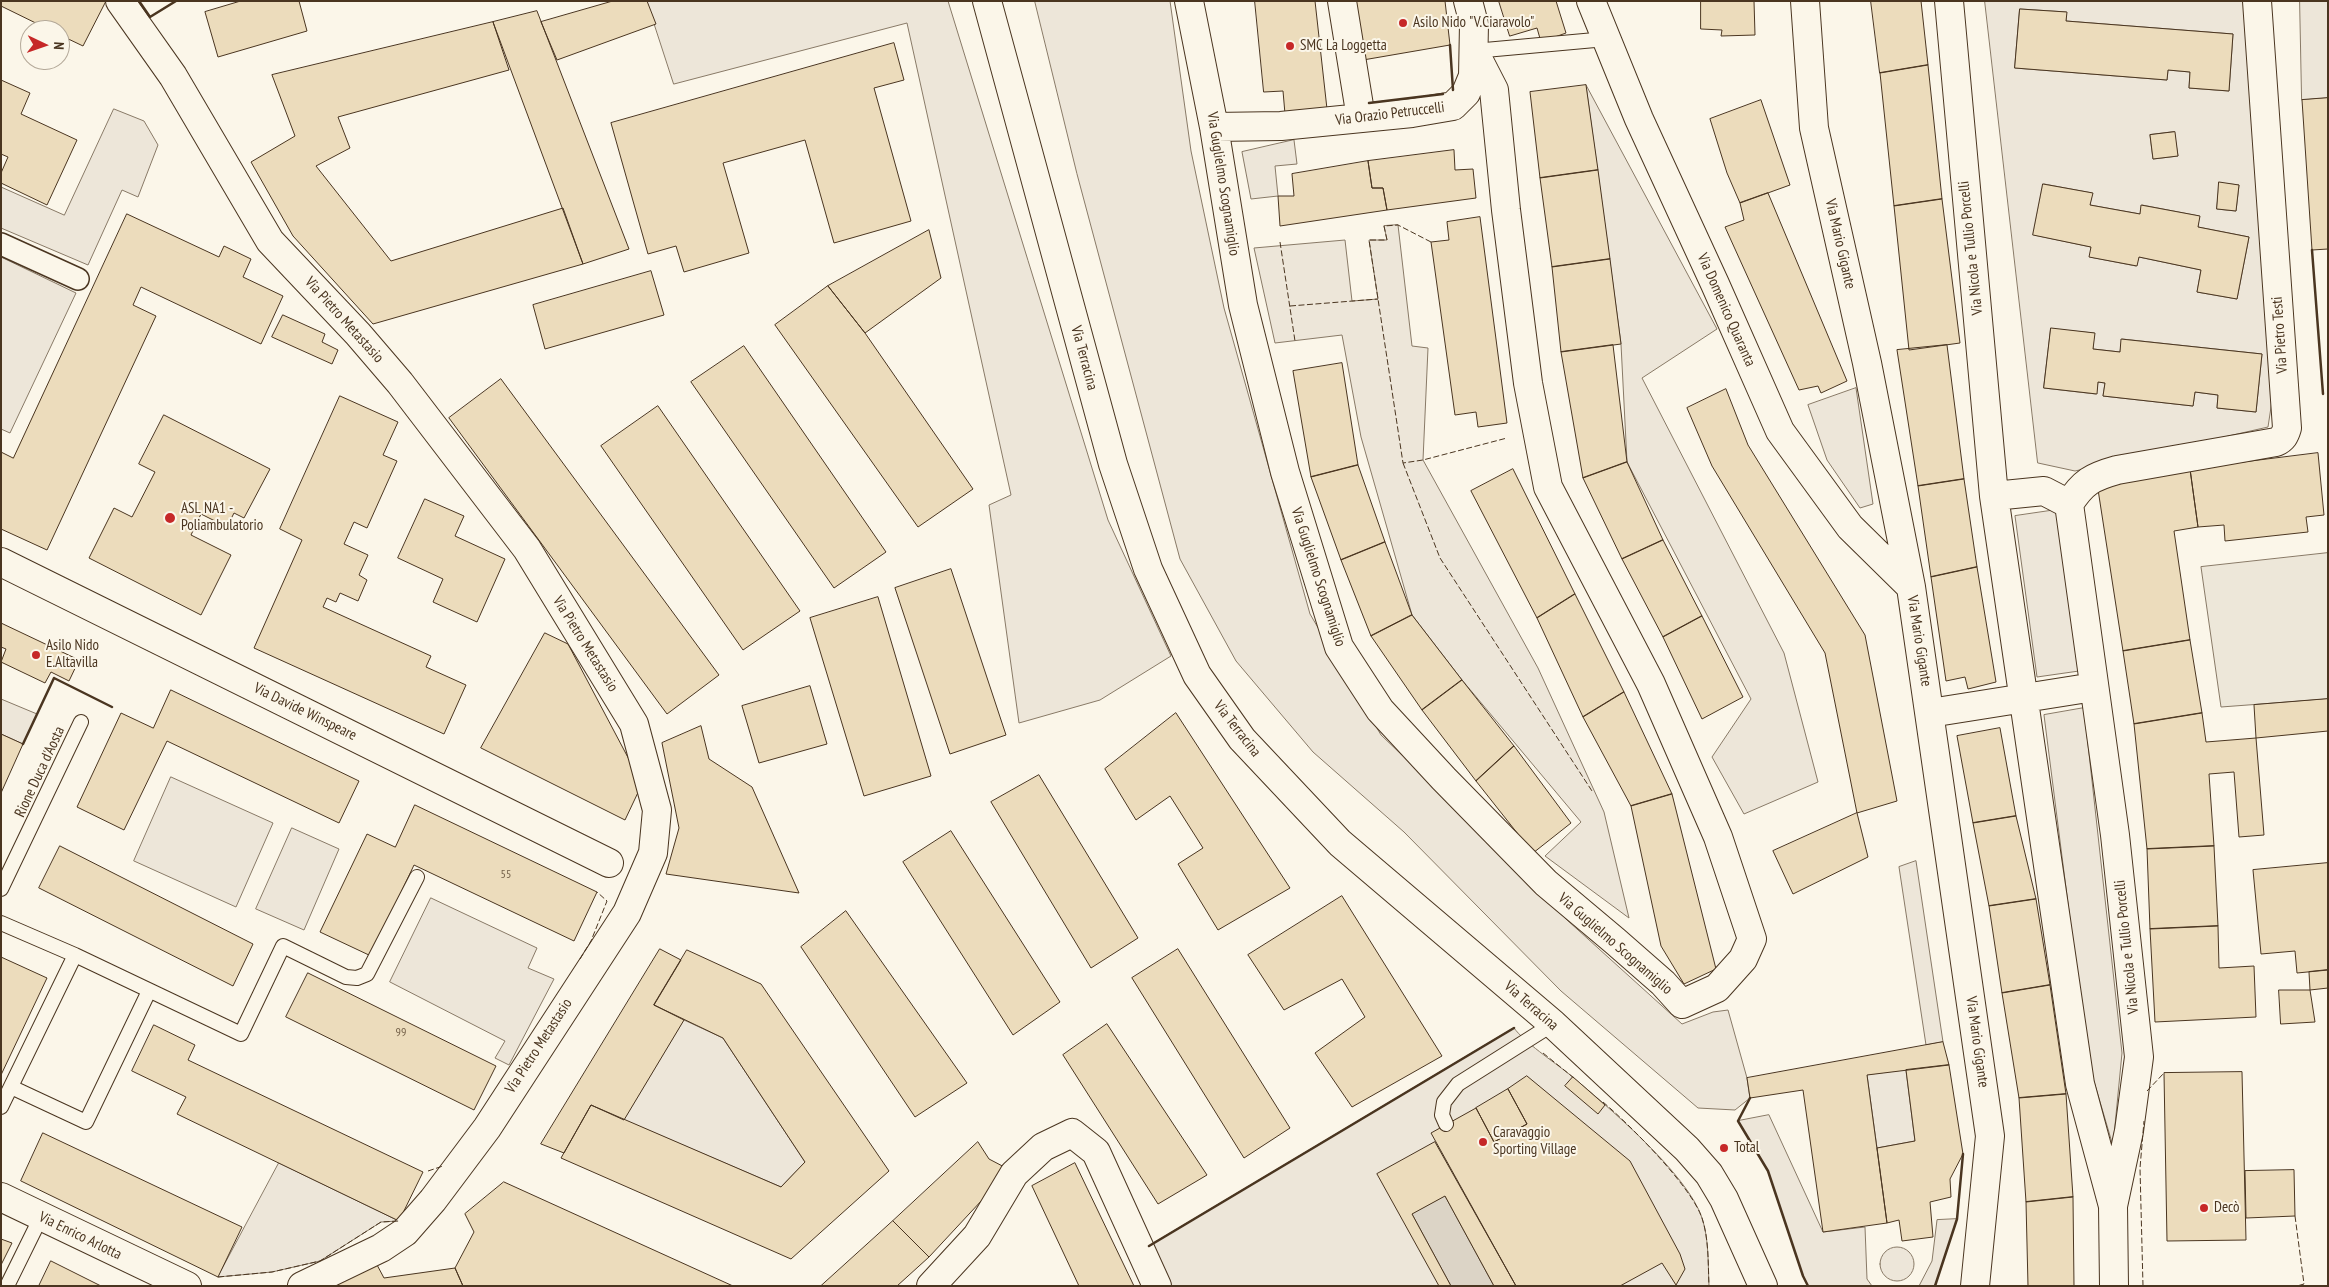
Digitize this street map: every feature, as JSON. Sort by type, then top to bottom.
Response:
[{"type":"street","name":"Via Pietro Metastasio","points":[[120,1],[173,76],[270,241],[358,334],[400,383],[527,550],[634,724],[657,810],[653,853],[627,913],[487,1128],[455,1171],[405,1232],[381,1248],[302,1286]]},
{"type":"street","name":"Via Terracina","points":[[987,1],[1113,464],[1148,569],[1197,675],[1242,739],[1340,843],[1553,1024],[1687,1149],[1709,1174],[1724,1199],[1763,1286]]},
{"type":"street","name":"Via Guglielmo Scognamiglio","points":[[1189,1],[1214,127],[1243,305],[1285,472],[1339,647],[1380,710],[1444,779],[1546,883],[1636,959],[1682,1004],[1717,988],[1743,959],[1752,939],[1718,837],[1651,684],[1548,486],[1528,384],[1506,210],[1494,90],[1474,51]]},
{"type":"street","points":[[1342,1],[1361,118]]},
{"type":"street","name":"Via Orazio Petruccelli","points":[[1214,127],[1281,126],[1412,113],[1453,106],[1466,93],[1473,76],[1474,24],[1468,1]]},
{"type":"street","name":"Via Domenico Quaranta","points":[[1591,1],[1639,119],[1780,431],[1850,527],[1911,587]]},
{"type":"street","name":"Via Mario Gigante","points":[[1805,1],[1814,128],[1867,363],[1911,587],[1990,1136],[1975,1286]]},
{"type":"street","name":"Via Nicola e Tullio Porcelli","points":[[1949,1],[1994,496],[2080,1084],[2113,1206]]},
{"type":"street","name":"Via Pietro Testi","points":[[2069,504],[2085,483],[2097,475],[2276,442],[2282,439],[2285,434],[2287,428],[2257,1]]},
{"type":"street","points":[[1,244],[78,279]]},
{"type":"street","points":[[1994,496],[2044,491],[2069,504]]},
{"type":"street","name":"Via Nicola e Tullio Porcelli","points":[[2069,504],[2115,835],[2139,1057],[2129,1131],[2113,1206],[2114,1286]]},
{"type":"street","name":"Via Davide Winspeare","points":[[1,562],[609,863]]},
{"type":"street","points":[[1930,713],[2094,687]]},
{"type":"street","points":[[931,1286],[978,1236],[1014,1174],[1043,1147],[1072,1133],[1096,1152],[1157,1286]]},
{"type":"street","name":"Via Enrico Arlotta","points":[[1,1197],[156,1280],[187,1286]]},
{"type":"lane","points":[[1474,51],[1606,39]]},
{"type":"lane","name":"Rione Duca d'Aosta","points":[[1,889],[81,722]]},
{"type":"lane","points":[[1,923],[241,1034],[283,946],[346,977],[357,978],[367,974],[417,877]]},
{"type":"lane","points":[[1,1107],[75,956]]},
{"type":"lane","points":[[11,1087],[86,1122],[149,991]]},
{"type":"lane","points":[[1446,1124],[1442,1115],[1444,1102],[1458,1084],[1553,1024]]},
{"type":"lane","points":[[7,1286],[41,1217]]},
{"type":"shaded area","points":[[647,1],[948,1],[1108,520],[1171,656],[1100,700],[1019,723],[989,505],[1011,495],[907,23],[674,84]]},
{"type":"shaded area","points":[[1035,1],[1170,1],[1191,151],[1224,308],[1310,614],[1381,735],[1471,821],[1567,920],[1682,1024],[1713,1012],[1728,1010],[1747,1078],[1750,1098],[1735,1110],[1698,1108],[1561,991],[1404,832],[1313,752],[1236,661],[1180,559],[1077,174]]},
{"type":"shaded area","points":[[1985,1],[2257,1],[2281,341],[2268,427],[2075,471],[2038,463]],"holes":[[[2020,9],[2066,12],[2066,21],[2233,34],[2229,91],[2189,88],[2190,72],[2168,70],[2167,80],[2015,68]],[[2174,132],[2178,156],[2153,159],[2150,135]],[[2220,183],[2239,185],[2236,211],[2217,209]],[[2044,184],[2092,193],[2090,205],[2140,214],[2142,205],[2199,216],[2198,227],[2249,237],[2237,299],[2197,292],[2201,270],[2139,257],[2136,266],[2090,257],[2091,247],[2034,235]],[[2051,329],[2094,333],[2093,349],[2120,352],[2122,339],[2262,354],[2256,412],[2217,408],[2218,395],[2195,392],[2193,406],[2103,396],[2105,383],[2098,382],[2096,394],[2044,388]]]},
{"type":"shaded area","points":[[2300,1],[2328,1],[2328,98],[2302,100]]},
{"type":"shaded area","points":[[1586,85],[1717,329],[1642,378],[1784,653],[1818,782],[1744,814],[1712,757],[1751,699],[1627,462],[1621,344]]},
{"type":"shaded area","points":[[114,109],[144,121],[158,145],[138,197],[122,190],[88,265],[1,228],[1,187],[64,215]]},
{"type":"shaded area","points":[[1294,140],[1297,164],[1275,166],[1278,196],[1251,199],[1242,152]]},
{"type":"shaded area","points":[[1398,225],[1412,346],[1428,348],[1423,460],[1538,668],[1604,812],[1629,918],[1545,856],[1581,822],[1462,680],[1412,615],[1361,437],[1342,335],[1275,343],[1254,248],[1345,240],[1352,301],[1378,299],[1369,240],[1387,240],[1384,226]]},
{"type":"shaded area","points":[[1,257],[76,293],[10,433],[1,429]]},
{"type":"shaded area","points":[[1856,388],[1873,504],[1860,508],[1827,460],[1808,405]]},
{"type":"shaded area","points":[[2056,510],[2079,671],[2037,677],[2015,516]]},
{"type":"shaded area","points":[[2328,553],[2328,699],[2221,707],[2201,567]]},
{"type":"shaded area","points":[[1,699],[37,714],[23,744],[1,734]]},
{"type":"shaded area","points":[[2084,708],[2122,1053],[2113,1146],[2088,1061],[2044,715]]},
{"type":"shaded area","points":[[171,777],[273,823],[236,907],[134,861]]},
{"type":"shaded area","points":[[292,828],[339,849],[304,930],[256,909]]},
{"type":"shaded area","points":[[1916,861],[1943,1042],[1926,1045],[1899,867]]},
{"type":"shaded area","points":[[431,898],[537,948],[528,968],[554,979],[509,1065],[495,1058],[505,1041],[390,982]]},
{"type":"shaded area","points":[[684,1020],[723,1038],[805,1162],[781,1187],[624,1120]]},
{"type":"shaded area","name":"Caravaggio Sporting Village","points":[[1514,1028],[1532,1046],[1569,1074],[1623,1121],[1680,1181],[1694,1200],[1702,1218],[1708,1252],[1709,1286],[1167,1286],[1149,1246]]},
{"type":"shaded area","points":[[1906,1070],[1915,1141],[1877,1148],[1867,1075]]},
{"type":"shaded area","points":[[1769,1115],[1823,1232],[1865,1227],[1867,1279],[1872,1286],[1808,1286],[1768,1171],[1738,1121]]},
{"type":"shaded area","points":[[279,1163],[399,1221],[381,1222],[320,1261],[272,1272],[218,1277]]},
{"type":"shaded area","points":[[1445,1196],[1494,1286],[1451,1286],[1412,1214]]},
{"type":"shaded area","points":[[1957,1219],[1935,1286],[1919,1286],[1932,1261],[1937,1220]]},
{"type":"shaded area","points":[[1897,1247],[1904,1248],[1909,1252],[1913,1257],[1913,1271],[1909,1276],[1904,1280],[1897,1281],[1890,1280],[1885,1276],[1881,1271],[1880,1264],[1881,1257],[1885,1252],[1890,1248]]},
{"type":"building","points":[[1,1],[106,1],[83,46],[70,40],[70,20],[30,20],[1,6]]},
{"type":"building","points":[[241,1],[299,1],[307,31],[218,57],[205,12]]},
{"type":"building","points":[[613,1],[647,1],[656,24],[557,60],[541,22]]},
{"type":"building","name":"SMC La Loggetta","points":[[1255,1],[1315,1],[1327,109],[1285,114],[1283,91],[1264,92]]},
{"type":"building","name":"Asilo Nido \"V.Ciaravolo\"","points":[[1355,1],[1445,1],[1450,45],[1363,60]]},
{"type":"building","points":[[1499,1],[1556,1],[1566,33],[1541,42],[1537,28],[1510,36]]},
{"type":"building","points":[[1701,1],[1754,1],[1755,35],[1721,36],[1722,30],[1701,29]]},
{"type":"building","points":[[1871,1],[1921,1],[1928,65],[1880,73]]},
{"type":"building","points":[[2020,9],[2067,12],[2066,21],[2233,34],[2229,91],[2189,88],[2190,72],[2168,70],[2167,80],[2015,68]]},
{"type":"building","points":[[537,11],[629,249],[583,264],[493,22]]},
{"type":"building","points":[[493,22],[509,70],[338,117],[350,148],[316,166],[391,261],[563,208],[583,264],[373,324],[293,236],[251,162],[295,136],[272,75]]},
{"type":"building","points":[[894,43],[904,80],[874,88],[911,221],[834,243],[805,140],[723,163],[749,253],[684,272],[676,246],[648,254],[611,123]]},
{"type":"building","points":[[1928,65],[1942,199],[1894,206],[1880,73]]},
{"type":"building","points":[[1,80],[30,93],[21,114],[77,140],[47,205],[1,183],[1,173],[8,157],[1,154]]},
{"type":"building","points":[[1586,85],[1598,170],[1540,178],[1530,92]]},
{"type":"building","points":[[2328,98],[2328,249],[2312,250],[2302,100]]},
{"type":"building","points":[[1761,100],[1790,185],[1740,203],[1727,173],[1710,119]]},
{"type":"building","points":[[2175,132],[2178,156],[2153,159],[2150,135]]},
{"type":"building","points":[[1454,150],[1455,170],[1473,169],[1476,198],[1387,210],[1383,188],[1372,188],[1368,161]]},
{"type":"building","points":[[1368,161],[1372,188],[1383,188],[1387,210],[1280,226],[1278,196],[1294,196],[1292,174]]},
{"type":"building","points":[[1598,170],[1610,259],[1552,267],[1540,178]]},
{"type":"building","points":[[2219,182],[2239,185],[2236,211],[2217,209]]},
{"type":"building","points":[[2043,184],[2093,193],[2090,205],[2140,214],[2141,205],[2200,216],[2198,227],[2249,237],[2237,299],[2197,292],[2201,270],[2139,257],[2137,266],[2089,257],[2091,247],[2033,235]]},
{"type":"building","points":[[1768,193],[1847,381],[1821,393],[1818,386],[1799,390],[1725,227],[1744,220],[1740,203]]},
{"type":"building","points":[[1942,199],[1960,343],[1909,350],[1894,206]]},
{"type":"building","points":[[127,214],[219,257],[224,246],[251,259],[243,277],[283,296],[261,344],[141,287],[133,305],[156,316],[47,550],[1,529],[1,452],[13,458]]},
{"type":"building","points":[[1480,217],[1507,423],[1478,427],[1476,412],[1455,415],[1431,242],[1449,240],[1447,222]]},
{"type":"building","points":[[929,230],[941,278],[865,333],[828,286]]},
{"type":"building","points":[[1610,259],[1621,344],[1561,352],[1552,267]]},
{"type":"building","points":[[651,271],[664,315],[545,349],[533,305]]},
{"type":"building","points":[[828,286],[865,333],[973,489],[918,527],[775,325]]},
{"type":"building","points":[[283,315],[325,334],[322,342],[338,350],[332,364],[272,337]]},
{"type":"building","points":[[2051,328],[2095,333],[2093,349],[2120,352],[2121,339],[2262,354],[2256,412],[2217,408],[2218,395],[2195,392],[2193,406],[2103,396],[2105,383],[2098,382],[2097,394],[2044,388]]},
{"type":"building","points":[[1613,345],[1627,462],[1583,478],[1561,352]]},
{"type":"building","points":[[1947,345],[1964,479],[1918,486],[1897,350]]},
{"type":"building","points":[[744,346],[886,552],[834,588],[691,382]]},
{"type":"building","points":[[1342,363],[1358,465],[1311,477],[1293,371]]},
{"type":"building","points":[[501,379],[719,675],[667,714],[449,418]]},
{"type":"building","points":[[1726,389],[1748,445],[1865,635],[1897,801],[1857,813],[1825,653],[1712,466],[1687,408]]},
{"type":"building","points":[[340,396],[398,422],[383,455],[397,461],[367,528],[354,522],[344,544],[368,555],[359,575],[367,580],[358,601],[340,593],[336,602],[327,598],[323,607],[431,656],[426,667],[466,685],[444,734],[254,648],[302,540],[280,529]]},
{"type":"building","points":[[658,406],[800,611],[743,650],[601,446]]},
{"type":"building","points":[[164,415],[270,469],[244,518],[234,513],[227,527],[201,514],[191,535],[231,555],[201,615],[89,558],[114,508],[132,517],[155,472],[139,464]]},
{"type":"building","points":[[2318,453],[2324,515],[2306,517],[2308,532],[2225,541],[2224,525],[2198,527],[2190,469]]},
{"type":"building","points":[[1627,462],[1663,540],[1622,559],[1583,478]]},
{"type":"building","points":[[1358,465],[1385,542],[1341,560],[1311,477]]},
{"type":"building","points":[[1513,469],[1575,594],[1537,618],[1471,491]]},
{"type":"building","points":[[2190,469],[2198,527],[2174,531],[2190,640],[2123,651],[2097,483]]},
{"type":"building","points":[[1964,479],[1977,567],[1931,577],[1918,486]]},
{"type":"building","points":[[425,499],[464,516],[455,536],[505,559],[477,622],[433,602],[443,579],[398,558]]},
{"type":"building","points":[[1663,540],[1702,616],[1663,637],[1622,559]]},
{"type":"building","points":[[1385,542],[1412,615],[1371,636],[1341,560]]},
{"type":"building","points":[[1977,567],[1996,682],[1968,689],[1965,677],[1946,681],[1931,577]]},
{"type":"building","points":[[951,569],[1006,735],[950,754],[895,588]]},
{"type":"building","points":[[1575,594],[1624,692],[1583,717],[1537,618]]},
{"type":"building","points":[[878,597],[931,776],[864,796],[810,618]]},
{"type":"building","points":[[1412,615],[1462,680],[1422,710],[1371,636]]},
{"type":"building","points":[[1702,616],[1743,697],[1702,719],[1663,637]]},
{"type":"building","name":"Asilo Nido E.Altavilla","points":[[1,623],[79,660],[69,681],[51,672],[45,683],[1,662],[6,649],[1,647]]},
{"type":"building","points":[[545,633],[568,644],[642,784],[625,820],[481,748]]},
{"type":"building","points":[[2190,640],[2202,713],[2134,724],[2123,651]]},
{"type":"building","points":[[1462,680],[1514,746],[1476,781],[1422,710]]},
{"type":"building","points":[[810,686],[827,744],[759,763],[742,706]]},
{"type":"building","points":[[171,690],[359,781],[339,823],[167,741],[124,830],[77,807],[121,713],[153,728]]},
{"type":"building","points":[[1624,692],[1672,794],[1631,806],[1583,717]]},
{"type":"building","points":[[2328,699],[2328,731],[2256,738],[2254,705]]},
{"type":"building","points":[[1176,713],[1290,888],[1218,930],[1178,864],[1203,848],[1170,796],[1136,820],[1105,769]]},
{"type":"building","points":[[2202,713],[2206,742],[2256,738],[2264,835],[2239,837],[2234,772],[2209,774],[2214,846],[2147,849],[2134,724]]},
{"type":"building","points":[[701,726],[709,759],[752,787],[799,893],[666,874],[679,828],[662,743]]},
{"type":"building","points":[[2000,728],[2016,816],[1973,823],[1957,736]]},
{"type":"building","points":[[1,734],[23,744],[1,793]]},
{"type":"building","points":[[1514,746],[1571,823],[1533,853],[1476,781]]},
{"type":"building","points":[[1039,775],[1138,938],[1091,968],[991,802]]},
{"type":"building","points":[[1672,794],[1716,969],[1684,984],[1661,946],[1631,806]]},
{"type":"building","points":[[415,805],[597,892],[574,941],[414,865],[371,956],[320,932],[367,834],[395,847]]},
{"type":"building","points":[[1857,813],[1868,857],[1793,894],[1773,851]]},
{"type":"building","points":[[2016,816],[2036,899],[1989,906],[1973,823]]},
{"type":"building","points":[[951,831],[1060,1002],[1013,1035],[903,862]]},
{"type":"building","points":[[60,846],[253,944],[233,986],[39,888]]},
{"type":"building","points":[[2214,846],[2218,926],[2150,929],[2147,849]]},
{"type":"building","points":[[2328,863],[2328,970],[2297,973],[2295,951],[2261,954],[2253,870]]},
{"type":"building","points":[[1342,896],[1442,1056],[1352,1107],[1315,1053],[1365,1017],[1342,979],[1284,1010],[1248,955]]},
{"type":"building","points":[[2036,899],[2050,985],[2002,993],[1989,906]]},
{"type":"building","points":[[846,911],[967,1083],[915,1117],[801,947]]},
{"type":"building","points":[[2218,926],[2219,968],[2254,966],[2256,1017],[2155,1022],[2150,929]]},
{"type":"building","points":[[660,949],[681,960],[654,1005],[684,1020],[624,1120],[591,1105],[564,1153],[541,1144]]},
{"type":"building","points":[[1178,949],[1290,1128],[1244,1158],[1132,978]]},
{"type":"building","points":[[687,950],[761,984],[889,1171],[791,1259],[561,1158],[591,1105],[781,1187],[805,1162],[723,1038],[654,1005]]},
{"type":"building","points":[[1,957],[47,978],[1,1075]]},
{"type":"building","points":[[2328,970],[2328,988],[2310,990],[2309,972]]},
{"type":"building","points":[[308,973],[496,1066],[474,1110],[286,1017]]},
{"type":"building","points":[[2050,985],[2066,1094],[2019,1098],[2002,993]]},
{"type":"building","points":[[2279,990],[2310,990],[2315,1022],[2281,1024]]},
{"type":"building","points":[[1107,1024],[1207,1175],[1158,1204],[1063,1055]]},
{"type":"building","points":[[154,1025],[195,1045],[188,1060],[423,1172],[399,1221],[177,1114],[186,1097],[132,1071]]},
{"type":"building","points":[[1943,1042],[1949,1065],[1867,1075],[1887,1223],[1823,1232],[1803,1090],[1750,1098],[1747,1078]]},
{"type":"building","points":[[1949,1065],[1963,1154],[1950,1179],[1951,1197],[1930,1202],[1933,1237],[1902,1241],[1899,1220],[1887,1223],[1877,1148],[1915,1141],[1906,1070]]},
{"type":"building","points":[[2242,1072],[2246,1240],[2167,1241],[2164,1073]]},
{"type":"building","points":[[1527,1076],[1630,1161],[1680,1254],[1685,1269],[1676,1285],[1662,1263],[1620,1286],[1516,1286],[1431,1133],[1476,1108],[1494,1142],[1527,1124],[1508,1089]]},
{"type":"building","points":[[1573,1077],[1605,1105],[1598,1114],[1565,1086]]},
{"type":"building","points":[[1508,1089],[1527,1124],[1494,1142],[1476,1108]]},
{"type":"building","points":[[2066,1094],[2073,1197],[2026,1202],[2019,1098]]},
{"type":"building","points":[[43,1133],[242,1227],[218,1277],[21,1181]]},
{"type":"building","points":[[978,1142],[989,1159],[1010,1170],[929,1257],[893,1221]]},
{"type":"building","points":[[1435,1142],[1516,1286],[1494,1286],[1445,1196],[1412,1214],[1451,1286],[1439,1286],[1377,1174]]},
{"type":"building","points":[[1075,1163],[1134,1286],[1079,1286],[1032,1186]]},
{"type":"building","points":[[2294,1170],[2295,1216],[2246,1218],[2245,1171]]},
{"type":"building","points":[[504,1182],[733,1286],[463,1286],[455,1268],[474,1232],[465,1214]]},
{"type":"building","points":[[2073,1197],[2074,1286],[2028,1286],[2026,1202]]},
{"type":"building","points":[[893,1221],[929,1257],[897,1286],[821,1286]]},
{"type":"building","points":[[1,1239],[12,1243],[1,1265]]},
{"type":"building","points":[[51,1261],[101,1286],[39,1286]]},
{"type":"building","points":[[376,1263],[384,1278],[455,1268],[463,1286],[326,1286]]},
{"type":"fence","points":[[1431,242],[1398,225],[1384,226],[1387,240],[1369,240],[1403,463],[1423,460],[1507,438]]},
{"type":"fence","points":[[1280,242],[1295,341]]},
{"type":"fence","points":[[1290,306],[1378,299]]},
{"type":"fence","points":[[1403,463],[1440,558],[1592,791]]},
{"type":"fence","points":[[580,959],[591,941],[607,901],[597,892]]},
{"type":"fence","points":[[1543,1053],[1574,1078]]},
{"type":"fence","points":[[2147,1091],[2164,1073]]},
{"type":"fence","points":[[1603,1102],[1628,1125],[1673,1173],[1696,1205],[1706,1234],[1709,1286]]},
{"type":"fence","points":[[2143,1286],[2140,1168],[2144,1121]]},
{"type":"fence","points":[[428,1171],[443,1166]]},
{"type":"fence","points":[[2295,1216],[2304,1284],[2297,1286]]},
{"type":"fence","points":[[218,1277],[272,1272],[320,1261],[381,1222],[399,1221]]},
{"type":"wall","points":[[139,1],[150,17],[176,1]]},
{"type":"wall","points":[[1450,45],[1453,90]]},
{"type":"wall","points":[[1369,103],[1443,94]]},
{"type":"wall","points":[[2312,250],[2323,394]]},
{"type":"wall","points":[[23,744],[54,678],[112,707]]},
{"type":"wall","points":[[1149,1246],[1514,1028]]},
{"type":"wall","points":[[1750,1098],[1738,1121],[1768,1171],[1808,1286]]},
{"type":"wall","points":[[1935,1286],[1957,1219],[1963,1154]]},
{"type":"place","name":"Asilo Nido \"V.Ciaravolo\"","points":[[1403,23]]},
{"type":"place","name":"SMC La Loggetta","points":[[1290,46]]},
{"type":"place","name":"ASL NA1 - Poliambulatorio","points":[[170,518]]},
{"type":"place","name":"Asilo Nido E.Altavilla","points":[[36,655]]},
{"type":"place","name":"Caravaggio Sporting Village","points":[[1483,1142]]},
{"type":"place","name":"Total","points":[[1724,1148]]},
{"type":"place","name":"Decò","points":[[2204,1208]]}]
